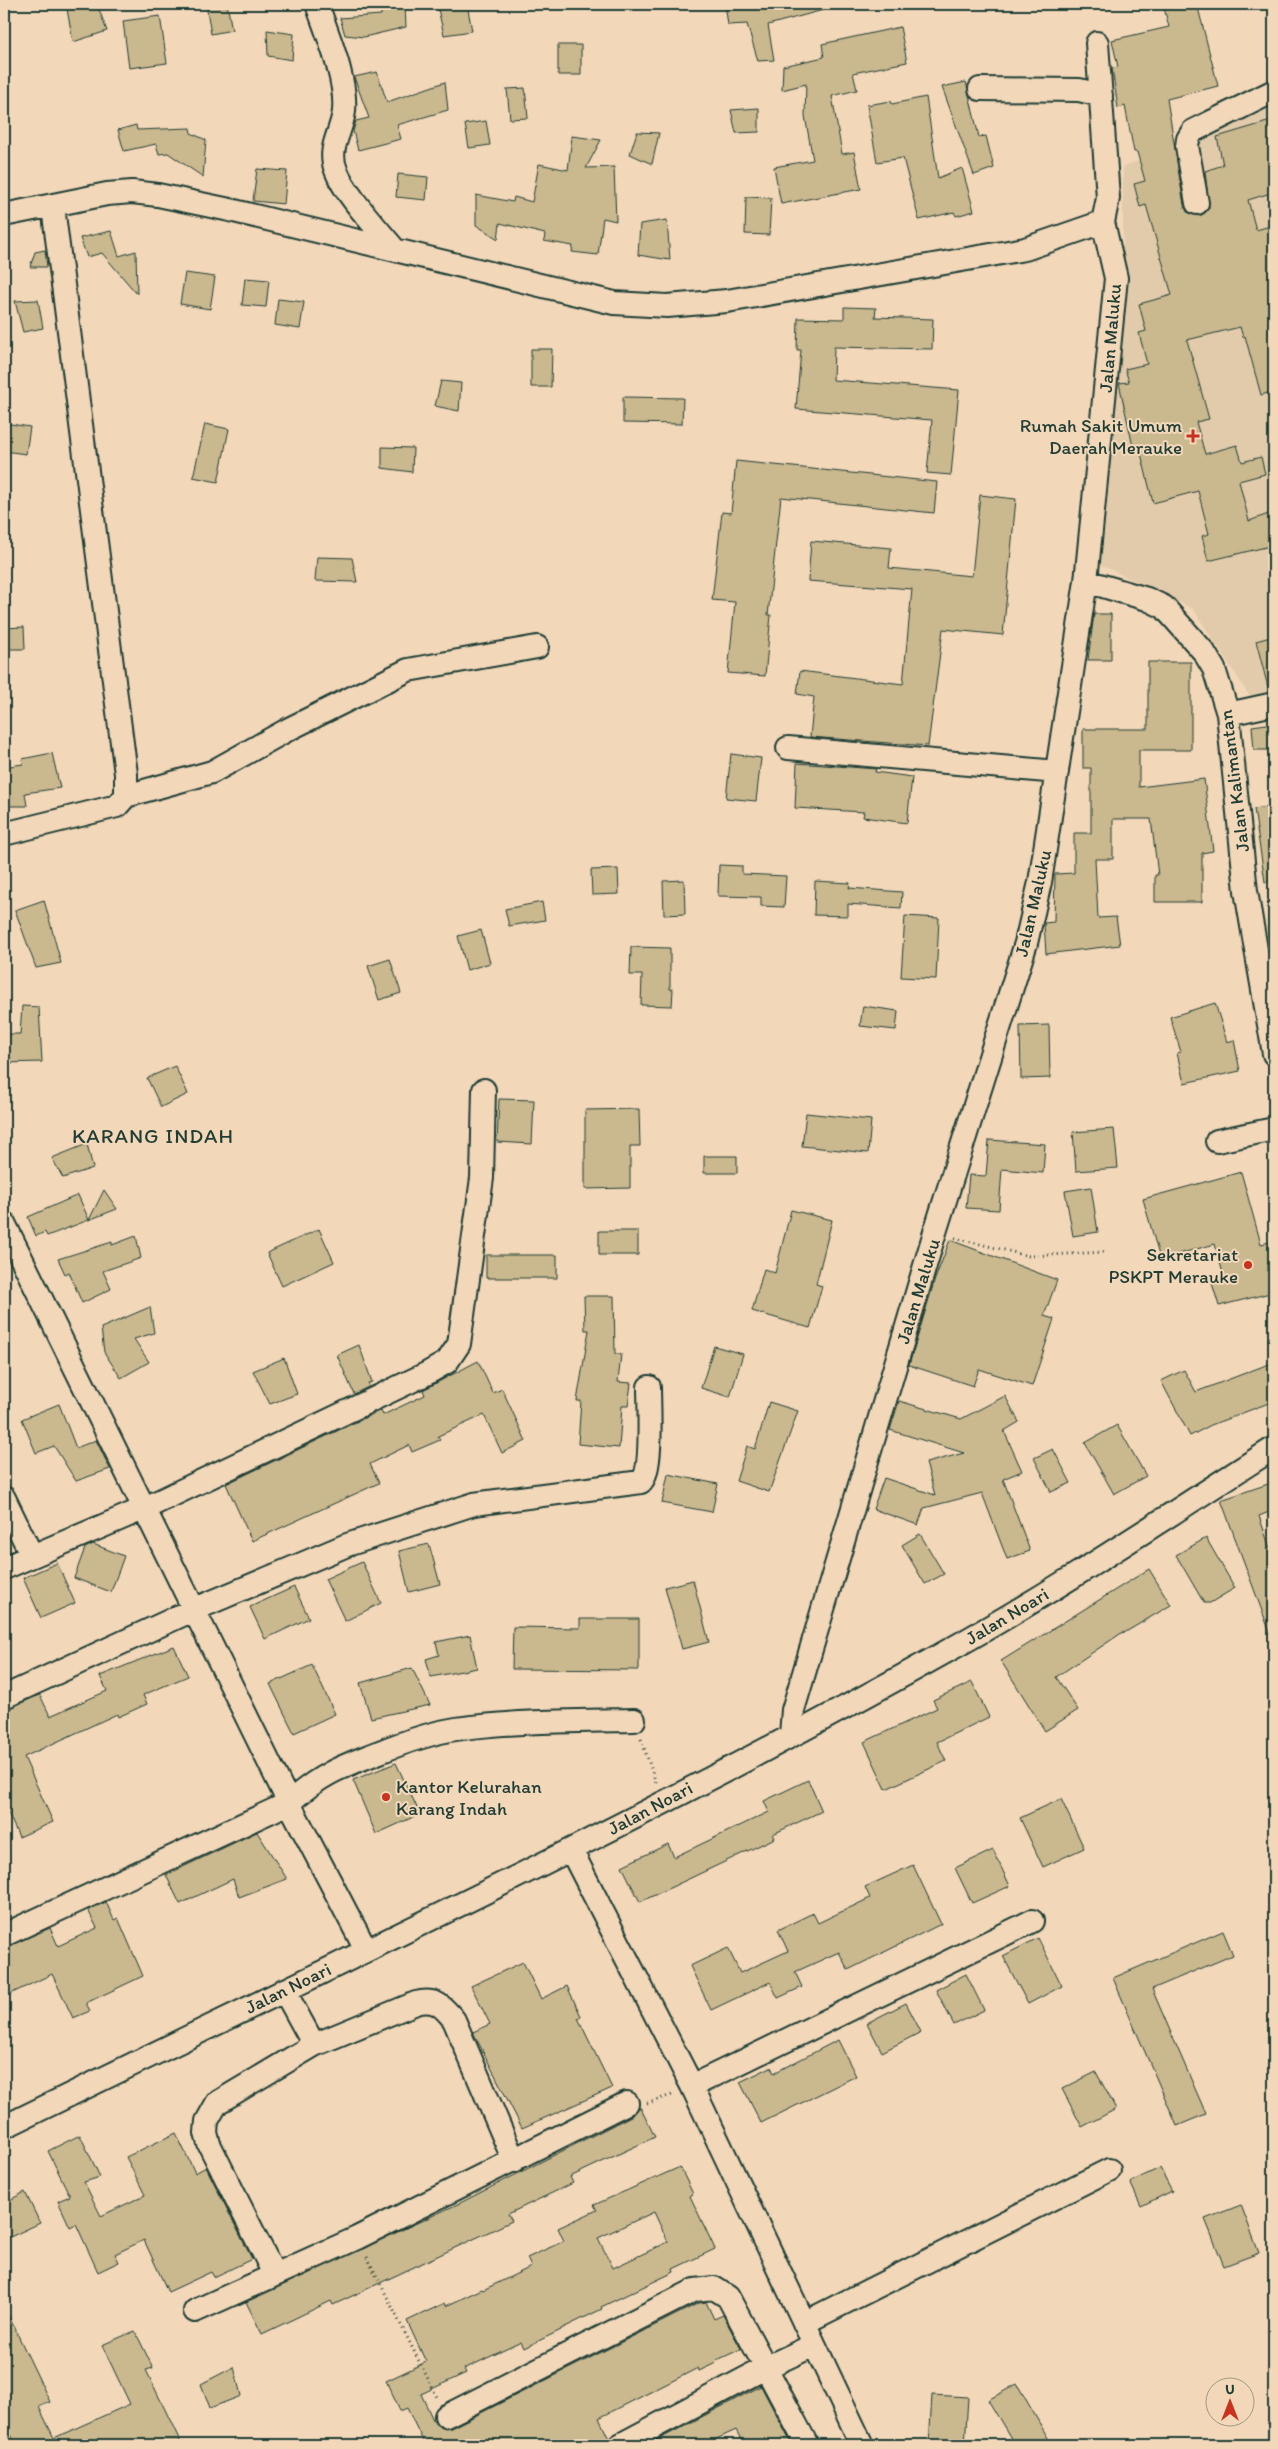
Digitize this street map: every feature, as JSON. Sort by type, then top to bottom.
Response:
[{"type":"street","points":[[317,4],[339,72],[343,96],[344,112],[333,148],[336,171],[353,197],[395,250]]},
{"type":"street","name":"Jalan Maluku","points":[[791,1736],[795,1700],[935,1232],[1026,943],[1040,882],[1050,771],[1086,581],[1116,278],[1103,222],[1108,198],[1097,43]]},
{"type":"street","points":[[980,90],[1079,90],[1101,95]]},
{"type":"street","points":[[1197,203],[1187,146],[1188,139],[1193,131],[1274,91]]},
{"type":"street","points":[[4,215],[55,215],[107,194],[132,192],[158,195],[230,210],[614,303],[667,306],[727,301],[1025,249],[1103,222]]},
{"type":"street","points":[[55,215],[126,774],[126,796]]},
{"type":"street","name":"Jalan Kalimantan","points":[[1086,581],[1164,606],[1204,652],[1214,669],[1228,714],[1246,891],[1274,1054]]},
{"type":"street","points":[[4,834],[117,806],[126,796],[212,772],[289,729],[408,670],[537,647]]},
{"type":"street","points":[[1228,714],[1274,704]]},
{"type":"street","points":[[788,748],[1050,771]]},
{"type":"street","points":[[4,1568],[143,1509],[426,1374],[447,1362],[458,1344],[461,1333],[482,1178],[484,1090]]},
{"type":"street","points":[[1217,1141],[1274,1129]]},
{"type":"street","points":[[4,1223],[289,1803],[366,1950]]},
{"type":"street","points":[[4,1697],[193,1610],[346,1545],[474,1504],[641,1482],[646,1474],[649,1386]]},
{"type":"street","name":"Jalan Noari","points":[[4,2127],[571,1850],[791,1736],[943,1654],[1034,1602],[1274,1448]]},
{"type":"street","points":[[4,1498],[32,1556]]},
{"type":"street","points":[[4,1934],[289,1803],[311,1783],[338,1768],[411,1740],[455,1729],[533,1722],[634,1720]]},
{"type":"street","points":[[571,1850],[692,2086],[862,2445]]},
{"type":"street","points":[[692,2086],[1032,1921]]},
{"type":"street","points":[[284,1990],[314,2045]]},
{"type":"street","points":[[274,2274],[209,2144],[206,2134],[208,2121],[217,2103],[314,2045],[416,2003],[426,2000],[436,2002],[445,2008],[454,2020],[514,2161]]},
{"type":"street","points":[[196,2311],[357,2238],[627,2103]]},
{"type":"street","points":[[804,2322],[1109,2170]]},
{"type":"street","points":[[446,2416],[588,2346],[683,2296],[709,2287],[717,2288],[728,2297],[807,2445]]},
{"type":"street","points":[[620,2445],[766,2367],[814,2345]]},
{"type":"path","points":[[935,1232],[1029,1256],[1105,1252]]},
{"type":"path","points":[[634,1720],[662,1802]]},
{"type":"path","points":[[627,2103],[650,2103],[692,2086]]},
{"type":"path","points":[[357,2238],[446,2416]]},
{"type":"shaded area","name":"Rumah Sakit Umum Daerah Merauke","points":[[1274,103],[1274,693],[1251,698],[1193,609],[1099,564],[1123,309],[1123,167]]},
{"type":"building","points":[[97,4],[107,31],[73,42],[67,9]]},
{"type":"building","points":[[206,4],[227,4],[232,30],[211,34]]},
{"type":"building","points":[[458,4],[467,4],[472,31],[444,35],[438,9]]},
{"type":"building","points":[[725,4],[827,4],[827,9],[768,25],[774,60],[758,61],[747,24],[728,25]]},
{"type":"building","points":[[1163,4],[1197,4],[1218,86],[1167,99],[1184,205],[1187,212],[1199,216],[1209,208],[1205,171],[1223,165],[1217,137],[1274,120],[1274,192],[1248,200],[1256,230],[1274,225],[1274,391],[1261,395],[1245,336],[1243,337],[1240,327],[1187,340],[1209,419],[1196,422],[1205,454],[1237,445],[1242,462],[1261,457],[1265,474],[1239,481],[1249,521],[1274,512],[1274,545],[1208,561],[1202,536],[1209,534],[1198,491],[1153,503],[1140,449],[1134,451],[1119,383],[1129,382],[1125,369],[1147,364],[1139,333],[1146,331],[1139,304],[1172,295],[1146,205],[1140,207],[1134,184],[1145,181],[1137,152],[1134,152],[1125,106],[1118,108],[1112,68],[1118,67],[1112,40],[1169,27]]},
{"type":"building","points":[[405,7],[406,27],[364,37],[345,35],[340,18],[381,15],[381,11]]},
{"type":"building","points":[[160,16],[167,63],[129,68],[123,21]]},
{"type":"building","points":[[900,27],[907,62],[853,73],[857,90],[832,96],[842,154],[854,152],[861,189],[781,204],[774,167],[813,160],[805,116],[806,84],[782,90],[783,66],[824,57],[822,44]]},
{"type":"building","points":[[267,30],[294,34],[292,60],[268,56]]},
{"type":"building","points":[[558,45],[581,45],[581,75],[558,75]]},
{"type":"building","points":[[377,72],[387,102],[445,82],[448,110],[397,125],[401,139],[358,150],[353,131],[356,121],[369,118],[354,77]]},
{"type":"building","points":[[966,82],[979,137],[986,136],[994,168],[974,175],[942,87]]},
{"type":"building","points":[[525,88],[528,118],[510,119],[507,89]]},
{"type":"building","points":[[926,97],[938,178],[962,168],[974,211],[956,216],[954,212],[919,220],[903,158],[877,162],[867,105],[891,101],[892,104]]},
{"type":"building","points":[[759,108],[759,132],[736,133],[731,110]]},
{"type":"building","points":[[486,121],[490,145],[469,148],[465,124]]},
{"type":"building","points":[[136,125],[137,130],[190,128],[191,133],[206,140],[203,177],[168,153],[159,154],[156,144],[124,151],[118,130]]},
{"type":"building","points":[[637,132],[659,133],[652,164],[630,154]]},
{"type":"building","points":[[572,136],[601,140],[586,168],[614,167],[616,221],[603,218],[598,255],[572,252],[573,246],[544,241],[545,234],[500,223],[498,239],[476,225],[476,195],[513,202],[514,197],[532,202],[539,164],[568,170]]},
{"type":"building","points":[[257,169],[287,171],[284,204],[253,201]]},
{"type":"building","points":[[398,174],[428,177],[426,200],[396,197]]},
{"type":"building","points":[[746,197],[771,198],[769,235],[745,234]]},
{"type":"building","points":[[667,220],[670,260],[638,255],[640,224]]},
{"type":"building","points":[[111,231],[119,256],[136,251],[137,294],[102,253],[87,257],[80,238]]},
{"type":"building","points":[[45,250],[47,267],[30,267],[35,252]]},
{"type":"building","points":[[185,273],[215,277],[210,309],[180,304]]},
{"type":"building","points":[[245,278],[269,280],[266,307],[242,305]]},
{"type":"building","points":[[278,299],[304,302],[300,329],[275,325]]},
{"type":"building","points":[[38,300],[43,328],[23,332],[15,301]]},
{"type":"building","points":[[844,307],[876,308],[875,317],[933,319],[932,349],[834,347],[833,380],[959,390],[951,475],[927,473],[932,420],[796,409],[801,350],[797,350],[798,318],[844,319]]},
{"type":"building","points":[[531,349],[552,349],[551,387],[531,387]]},
{"type":"building","points":[[441,381],[461,383],[459,411],[435,406]]},
{"type":"building","points":[[623,397],[683,398],[682,424],[623,423]]},
{"type":"building","points":[[4,423],[30,427],[26,454],[4,451]]},
{"type":"building","points":[[205,424],[229,429],[218,482],[193,477]]},
{"type":"building","points":[[382,447],[413,448],[412,472],[382,468]]},
{"type":"building","points":[[736,461],[937,482],[934,513],[781,497],[768,615],[771,615],[765,676],[728,673],[735,602],[712,600],[722,512],[731,513]]},
{"type":"building","points":[[980,495],[1016,499],[1003,635],[943,629],[928,746],[810,737],[814,697],[797,694],[800,671],[903,684],[912,589],[808,581],[811,541],[891,548],[889,568],[972,576]]},
{"type":"building","points":[[317,557],[352,558],[357,582],[315,581]]},
{"type":"building","points":[[1094,614],[1111,614],[1111,660],[1088,660]]},
{"type":"building","points":[[24,627],[25,649],[7,649],[5,628]]},
{"type":"building","points":[[1274,636],[1274,691],[1269,691],[1256,641]]},
{"type":"building","points":[[1148,662],[1191,662],[1191,750],[1139,750],[1139,787],[1204,779],[1213,851],[1202,853],[1202,902],[1155,902],[1155,875],[1158,875],[1151,819],[1113,819],[1113,859],[1095,859],[1098,918],[1116,917],[1120,945],[1046,954],[1044,923],[1054,922],[1055,874],[1074,873],[1074,833],[1091,833],[1091,768],[1083,768],[1083,729],[1148,729]]},
{"type":"building","points":[[1274,723],[1274,750],[1254,750],[1252,726]]},
{"type":"building","points":[[52,753],[60,788],[25,793],[27,806],[4,806],[4,767],[23,764],[22,759]]},
{"type":"building","points":[[731,754],[761,758],[756,801],[726,798]]},
{"type":"building","points":[[797,763],[876,769],[875,772],[912,777],[907,823],[863,817],[864,812],[795,808]]},
{"type":"building","points":[[1274,806],[1274,881],[1265,882],[1254,809]]},
{"type":"building","points":[[719,865],[742,866],[742,874],[786,876],[784,907],[761,906],[761,897],[718,896]]},
{"type":"building","points":[[618,869],[619,894],[592,895],[591,870]]},
{"type":"building","points":[[684,880],[685,914],[664,915],[663,881]]},
{"type":"building","points":[[815,881],[850,883],[849,888],[902,892],[901,908],[848,904],[848,916],[814,915]]},
{"type":"building","points":[[44,900],[61,963],[36,968],[15,910]]},
{"type":"building","points":[[542,902],[545,920],[509,926],[505,909]]},
{"type":"building","points":[[905,916],[939,918],[936,979],[901,977]]},
{"type":"building","points":[[481,930],[490,963],[467,970],[458,936]]},
{"type":"building","points":[[631,947],[670,948],[670,989],[673,989],[672,1006],[641,1005],[642,975],[630,975]]},
{"type":"building","points":[[390,959],[401,993],[379,1000],[368,966]]},
{"type":"building","points":[[1215,1003],[1227,1042],[1234,1040],[1240,1071],[1184,1083],[1177,1053],[1181,1052],[1170,1017]]},
{"type":"building","points":[[22,1006],[39,1007],[42,1062],[4,1063],[4,1034],[20,1034]]},
{"type":"building","points":[[863,1006],[898,1011],[896,1030],[860,1026]]},
{"type":"building","points":[[1049,1025],[1050,1078],[1021,1079],[1020,1026]]},
{"type":"building","points":[[175,1066],[188,1094],[161,1107],[147,1078]]},
{"type":"building","points":[[499,1099],[534,1100],[532,1144],[497,1142]]},
{"type":"building","points":[[639,1109],[640,1146],[630,1146],[630,1188],[585,1189],[585,1110]]},
{"type":"building","points":[[806,1113],[871,1120],[868,1153],[802,1146]]},
{"type":"building","points":[[1114,1129],[1118,1168],[1076,1171],[1073,1132]]},
{"type":"building","points":[[989,1140],[1045,1144],[1043,1173],[1002,1169],[999,1210],[966,1208],[969,1175],[986,1176]]},
{"type":"building","points":[[87,1144],[93,1168],[63,1178],[52,1158]]},
{"type":"building","points":[[704,1156],[737,1156],[737,1173],[704,1173]]},
{"type":"building","points":[[1241,1172],[1261,1244],[1274,1241],[1274,1292],[1219,1306],[1211,1280],[1224,1277],[1215,1244],[1160,1259],[1143,1199]]},
{"type":"building","points":[[1091,1187],[1098,1232],[1073,1236],[1065,1191]]},
{"type":"building","points":[[104,1190],[117,1209],[89,1220]]},
{"type":"building","points":[[78,1195],[89,1220],[47,1236],[45,1232],[36,1236],[28,1217]]},
{"type":"building","points":[[791,1210],[832,1220],[816,1284],[822,1286],[810,1328],[752,1311],[764,1269],[775,1273]]},
{"type":"building","points":[[319,1229],[334,1262],[282,1286],[267,1253]]},
{"type":"building","points":[[599,1231],[638,1231],[638,1255],[599,1255]]},
{"type":"building","points":[[136,1236],[141,1258],[103,1271],[111,1289],[82,1303],[69,1272],[65,1274],[58,1259],[112,1242],[112,1245]]},
{"type":"building","points":[[950,1240],[1057,1280],[1044,1316],[1054,1319],[1032,1386],[979,1369],[973,1386],[909,1365],[935,1279]]},
{"type":"building","points":[[486,1255],[557,1255],[557,1278],[486,1278]]},
{"type":"building","points":[[584,1296],[614,1296],[615,1354],[621,1354],[618,1382],[631,1383],[628,1406],[622,1406],[619,1448],[578,1444],[581,1401],[577,1401],[589,1330],[585,1330]]},
{"type":"building","points":[[150,1307],[154,1333],[134,1339],[149,1362],[121,1378],[104,1352],[101,1328]]},
{"type":"building","points":[[359,1345],[372,1382],[368,1383],[370,1386],[354,1394],[337,1355]]},
{"type":"building","points":[[714,1346],[743,1354],[730,1397],[701,1388]]},
{"type":"building","points":[[284,1358],[297,1394],[270,1404],[253,1371]]},
{"type":"building","points":[[478,1361],[493,1393],[502,1389],[526,1441],[502,1453],[484,1415],[438,1436],[440,1440],[412,1452],[409,1445],[370,1464],[379,1483],[252,1541],[226,1484],[381,1410],[383,1415],[425,1395],[423,1390]]},
{"type":"building","points":[[1274,1362],[1274,1401],[1211,1425],[1190,1436],[1161,1381],[1184,1370],[1196,1392]]},
{"type":"building","points":[[1005,1396],[1019,1422],[1004,1431],[1022,1471],[1003,1479],[1030,1551],[1007,1559],[982,1493],[924,1508],[918,1525],[873,1509],[884,1478],[935,1495],[926,1463],[964,1453],[890,1430],[899,1401],[961,1419]]},
{"type":"building","points":[[769,1402],[798,1411],[769,1492],[736,1481],[747,1446],[755,1449]]},
{"type":"building","points":[[59,1404],[76,1448],[96,1440],[110,1469],[76,1481],[54,1446],[36,1453],[22,1419]]},
{"type":"building","points":[[1117,1425],[1146,1476],[1114,1494],[1085,1443]]},
{"type":"building","points":[[1053,1449],[1071,1483],[1051,1492],[1034,1458]]},
{"type":"building","points":[[668,1474],[718,1484],[712,1512],[662,1503]]},
{"type":"building","points":[[1274,1482],[1274,1510],[1259,1516],[1274,1560],[1274,1638],[1272,1638],[1221,1500]]},
{"type":"building","points":[[920,1534],[944,1574],[925,1584],[902,1545]]},
{"type":"building","points":[[1206,1538],[1235,1588],[1210,1603],[1204,1603],[1176,1555]]},
{"type":"building","points":[[93,1544],[124,1556],[111,1592],[74,1578],[85,1548]]},
{"type":"building","points":[[429,1544],[440,1584],[409,1592],[399,1551]]},
{"type":"building","points":[[362,1562],[381,1603],[345,1621],[325,1579]]},
{"type":"building","points":[[57,1563],[75,1603],[41,1618],[23,1578]]},
{"type":"building","points":[[1149,1569],[1171,1605],[1123,1632],[1056,1677],[1078,1710],[1045,1731],[1001,1661]]},
{"type":"building","points":[[693,1580],[709,1642],[682,1649],[665,1587]]},
{"type":"building","points":[[294,1587],[309,1618],[265,1639],[250,1607]]},
{"type":"building","points":[[580,1619],[639,1619],[639,1670],[512,1669],[513,1627],[580,1628]]},
{"type":"building","points":[[470,1635],[477,1668],[431,1677],[426,1659],[439,1655],[436,1642]]},
{"type":"building","points":[[174,1646],[188,1676],[143,1695],[147,1704],[118,1717],[117,1714],[24,1757],[53,1822],[19,1837],[4,1804],[4,1710],[40,1695],[50,1716],[107,1691],[100,1676]]},
{"type":"building","points":[[312,1665],[335,1714],[294,1733],[270,1684]]},
{"type":"building","points":[[412,1668],[430,1705],[371,1718],[360,1683]]},
{"type":"building","points":[[972,1682],[989,1717],[937,1742],[946,1761],[886,1789],[864,1742],[937,1708],[933,1700]]},
{"type":"building","name":"Kantor Kelurahan Karang Indah","points":[[396,1763],[420,1814],[376,1834],[353,1780]]},
{"type":"building","points":[[808,1780],[822,1811],[773,1834],[775,1838],[640,1902],[622,1866],[668,1844],[674,1857],[769,1812],[764,1801]]},
{"type":"building","points":[[1061,1799],[1084,1848],[1043,1867],[1020,1818]]},
{"type":"building","points":[[257,1832],[287,1879],[239,1897],[233,1879],[180,1904],[166,1875]]},
{"type":"building","points":[[993,1850],[1010,1886],[972,1903],[955,1868]]},
{"type":"building","points":[[913,1865],[941,1924],[848,1970],[839,1952],[795,1972],[802,1987],[778,1998],[770,1982],[711,2010],[690,1966],[728,1948],[740,1973],[788,1951],[778,1930],[813,1913],[818,1923],[870,1898],[865,1887]]},
{"type":"building","points":[[106,1902],[114,1920],[118,1918],[143,1976],[86,2003],[90,2011],[73,2018],[52,1974],[4,1997],[4,1948],[50,1928],[58,1946],[97,1928],[88,1910]]},
{"type":"building","points":[[1223,1931],[1233,1955],[1152,1989],[1206,2114],[1177,2126],[1113,1978]]},
{"type":"building","points":[[1038,1938],[1062,1986],[1028,2004],[1003,1956]]},
{"type":"building","points":[[523,1962],[541,1999],[567,1986],[581,2016],[578,2018],[612,2088],[522,2128],[473,2032],[490,2024],[471,1986]]},
{"type":"building","points":[[966,1974],[984,2010],[954,2025],[936,1990]]},
{"type":"building","points":[[906,2003],[921,2032],[882,2052],[867,2023]]},
{"type":"building","points":[[838,2040],[856,2076],[761,2123],[740,2082],[771,2067],[774,2073]]},
{"type":"building","points":[[1096,2072],[1116,2109],[1082,2127],[1062,2089]]},
{"type":"building","points":[[640,2107],[655,2137],[570,2177],[573,2183],[508,2214],[512,2221],[333,2305],[331,2301],[262,2334],[246,2302],[460,2203],[633,2115]]},
{"type":"building","points":[[176,2133],[195,2173],[206,2167],[252,2259],[214,2277],[211,2272],[168,2292],[144,2240],[115,2254],[119,2262],[98,2272],[76,2224],[70,2227],[58,2201],[70,2196],[48,2151],[80,2135],[100,2177],[84,2182],[101,2216],[145,2195],[126,2157]]},
{"type":"building","points":[[680,2167],[693,2194],[690,2196],[715,2249],[673,2269],[674,2272],[601,2307],[602,2309],[561,2330],[524,2348],[521,2342],[464,2369],[466,2373],[421,2394],[435,2424],[445,2429],[451,2428],[699,2303],[706,2302],[714,2319],[723,2315],[741,2349],[699,2371],[698,2368],[599,2418],[609,2439],[607,2445],[425,2445],[407,2408],[400,2411],[386,2381],[426,2362],[407,2321],[445,2303],[446,2306],[483,2290],[531,2267],[527,2258],[564,2241],[558,2228],[597,2210],[594,2205]],"holes":[[[654,2212],[668,2242],[613,2268],[598,2238]]]},
{"type":"building","points":[[1160,2168],[1172,2191],[1141,2206],[1130,2182]]},
{"type":"building","points":[[25,2192],[40,2223],[8,2238],[4,2229],[4,2203]]},
{"type":"building","points":[[1241,2205],[1259,2253],[1224,2266],[1205,2219]]},
{"type":"building","points":[[4,2306],[50,2402],[39,2407],[54,2438],[130,2404],[102,2345],[135,2331],[153,2368],[146,2370],[182,2445],[16,2445],[4,2420]]},
{"type":"building","points":[[234,2367],[241,2396],[210,2408],[201,2384]]},
{"type":"building","points":[[1017,2384],[1052,2445],[1015,2445],[988,2400]]},
{"type":"building","points":[[761,2386],[792,2445],[744,2445],[736,2430],[703,2445],[648,2445]]},
{"type":"building","points":[[932,2395],[968,2397],[965,2445],[929,2445]]},
{"type":"place","name":"Rumah Sakit Umum Daerah Merauke","points":[[1193,436]]},
{"type":"place","name":"Sekretariat PSKPT Merauke","points":[[1248,1265]]},
{"type":"place","name":"Kantor Kelurahan Karang Indah","points":[[386,1797]]},
{"type":"district","name":"KARANG INDAH","points":[[153,1135]]}]
